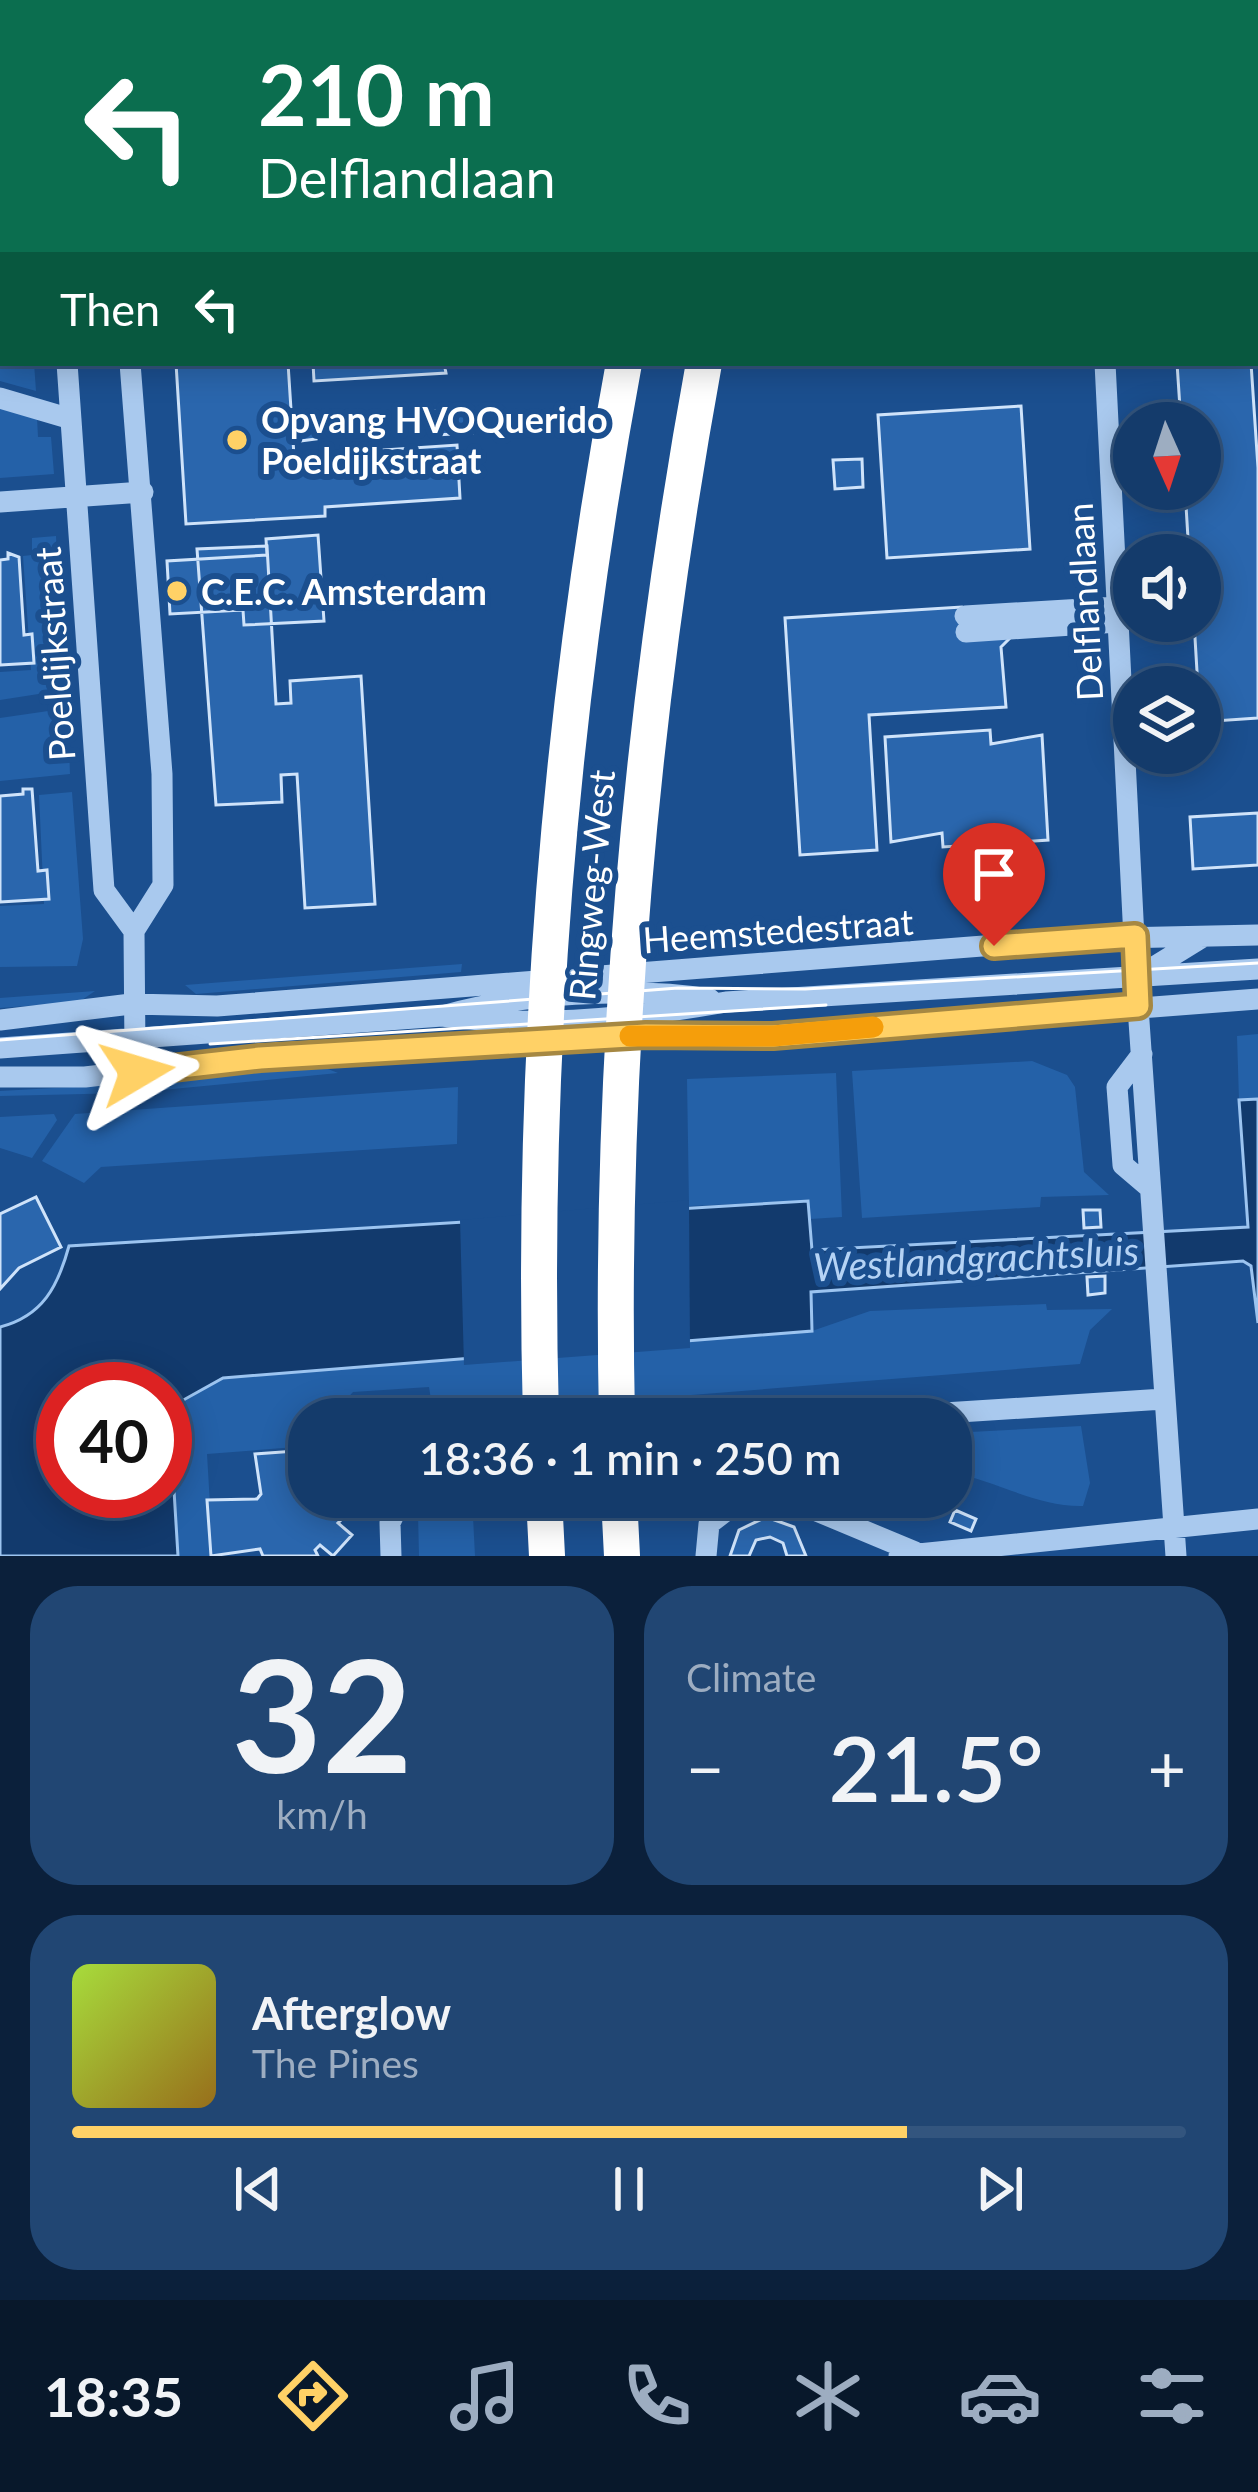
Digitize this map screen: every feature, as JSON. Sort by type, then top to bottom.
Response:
[{"type":"highway","name":"Ringweg-West","points":[[541,1398],[540,1132],[553,878],[576,644],[623,366]]},
{"type":"highway","name":"Ringweg-West","points":[[617,1398],[616,1108],[632,872],[670,548],[703,366]]},
{"type":"highway","points":[[545,1518],[547,1556]]},
{"type":"highway","points":[[620,1518],[622,1556]]},
{"type":"street","name":"Poeldijkstraat","points":[[68,366],[104,890],[134,931]]},
{"type":"street","points":[[130,366],[162,774],[163,885],[134,931],[131,1004],[137,1072]]},
{"type":"street","name":"Delflandlaan","points":[[1106,366],[1114,534]]},
{"type":"street","points":[[0,398],[71,419]]},
{"type":"street","points":[[0,502],[143,492]]},
{"type":"street","points":[[966,624],[1113,615]]},
{"type":"street","name":"Delflandlaan","points":[[1119,642],[1136,978],[1176,1556]]},
{"type":"street","name":"Heemstedestraat","points":[[0,1020],[131,1004],[217,1006],[1135,936],[1258,935]]},
{"type":"street","name":"Heemstedestraat","points":[[1136,978],[1202,938]]},
{"type":"street","name":"Heemstedestraat","points":[[0,1048],[442,1016],[486,1004],[669,992],[726,1002],[1258,969]]},
{"type":"street","name":"Heemstedestraat","points":[[1136,978],[1207,1000]]},
{"type":"street","name":"Heemstedestraat","points":[[0,1077],[137,1072],[260,1058],[646,1035],[773,1036],[1258,999]]},
{"type":"street","points":[[972,1411],[1164,1399]]},
{"type":"street","points":[[392,1518],[392,1556]]},
{"type":"street","points":[[706,1556],[710,1524],[718,1518]]},
{"type":"street","points":[[830,1518],[907,1554],[1258,1519]]},
{"type":"shaded area","points":[[0,366],[34,366],[36,391],[0,381]]},
{"type":"shaded area","points":[[0,405],[37,418],[38,437],[51,437],[54,474],[0,478]]},
{"type":"shaded area","points":[[56,536],[64,690],[0,700],[0,672],[31,670],[23,556],[32,555],[32,538]]},
{"type":"shaded area","points":[[55,710],[58,747],[69,748],[70,774],[0,781],[0,718]]},
{"type":"shaded area","points":[[72,792],[83,939],[77,966],[0,967],[0,906],[44,904],[39,795]]},
{"type":"shaded area","points":[[462,964],[461,972],[196,994],[185,985]]},
{"type":"shaded area","points":[[95,991],[79,1002],[0,1008],[0,998]]},
{"type":"shaded area","points":[[1258,1034],[1258,1099],[1239,1100],[1237,1036]]},
{"type":"shaded area","points":[[1032,1061],[1067,1075],[1075,1087],[1084,1172],[1109,1195],[1041,1197],[1040,1207],[862,1218],[852,1071]]},
{"type":"shaded area","points":[[323,1067],[338,1073],[152,1091],[152,1082]]},
{"type":"shaded area","points":[[836,1073],[842,1217],[810,1219],[807,1201],[689,1206],[687,1079]]},
{"type":"shaded area","points":[[126,1084],[127,1093],[0,1096],[0,1091]]},
{"type":"shaded area","points":[[458,1087],[457,1144],[101,1167],[84,1183],[42,1161],[75,1114]]},
{"type":"shaded area","points":[[54,1114],[57,1120],[32,1158],[0,1148],[0,1117]]},
{"type":"shaded area","points":[[1046,1304],[1047,1310],[1112,1309],[1090,1330],[1080,1364],[653,1398],[431,1398],[429,1387],[353,1392],[347,1398],[288,1398],[288,1448],[207,1454],[213,1556],[178,1556],[176,1518],[192,1518],[192,1395],[223,1378],[812,1331],[870,1311]]},
{"type":"shaded area","points":[[1081,1426],[1090,1483],[1083,1506],[1049,1502],[972,1477],[972,1432]]},
{"type":"shaded area","points":[[418,1518],[473,1518],[475,1556],[419,1556]]},
{"type":"water","name":"Westlandgrachtsluis","points":[[1258,1099],[1258,1323],[1251,1266],[1243,1261],[811,1292],[812,1331],[223,1378],[192,1395],[192,1362],[36,1362],[36,1518],[176,1518],[178,1556],[0,1556],[0,1327],[38,1307],[60,1274],[69,1246],[808,1201],[812,1250],[1248,1227],[1239,1100]]},
{"type":"pier","points":[[689,1200],[690,1348],[464,1365],[460,1220]]},
{"type":"building","name":"Opvang HVOQuerido Poeldijkstraat","points":[[176,366],[288,366],[294,456],[457,445],[460,498],[325,507],[325,516],[186,524]]},
{"type":"building","points":[[313,366],[453,366],[445,368],[446,373],[314,381]]},
{"type":"building","points":[[1177,366],[1251,366],[1258,468],[1258,718],[1221,721],[1221,666],[1197,666],[1195,642],[1221,642],[1221,534],[1188,534],[1186,510],[1221,510],[1221,402],[1180,402]]},
{"type":"building","points":[[1021,406],[1030,549],[887,558],[878,415]]},
{"type":"building","points":[[470,409],[472,433],[436,435],[434,411]]},
{"type":"building","points":[[314,422],[316,439],[300,441],[298,423]]},
{"type":"building","points":[[862,459],[863,487],[835,489],[833,460]]},
{"type":"building","points":[[318,535],[324,621],[244,625],[243,610],[170,614],[167,561],[267,555],[266,539]]},
{"type":"building","points":[[267,546],[276,704],[291,703],[290,681],[361,676],[375,904],[305,908],[297,774],[281,775],[282,802],[216,805],[197,549]]},
{"type":"building","points":[[8,553],[19,557],[24,635],[32,634],[34,663],[0,665],[0,560],[8,559]]},
{"type":"building","points":[[962,607],[1010,638],[1001,647],[1006,707],[869,715],[877,850],[800,855],[785,618]]},
{"type":"building","points":[[990,730],[991,744],[1042,735],[1048,840],[943,847],[942,833],[891,842],[885,737]]},
{"type":"building","points":[[23,789],[32,789],[38,871],[47,870],[49,899],[0,902],[0,796],[23,794]]},
{"type":"building","points":[[1258,813],[1258,865],[1193,869],[1190,817]]},
{"type":"building","points":[[36,1197],[61,1247],[19,1268],[0,1289],[0,1214]]},
{"type":"building","points":[[1083,1210],[1100,1210],[1101,1227],[1084,1228]]},
{"type":"building","points":[[1105,1276],[1105,1293],[1088,1295],[1087,1277]]},
{"type":"building","points":[[288,1452],[288,1518],[343,1518],[338,1523],[352,1535],[333,1556],[320,1545],[315,1550],[318,1556],[263,1556],[260,1549],[211,1556],[207,1500],[257,1499],[261,1494],[255,1454]]},
{"type":"building","points":[[764,1518],[794,1527],[806,1556],[787,1556],[783,1543],[770,1537],[756,1540],[749,1556],[730,1556],[739,1530]]},
{"type":"building","points":[[952,1518],[976,1519],[971,1531],[950,1522]]},
{"type":"tram line","points":[[0,1040],[678,988],[805,989],[1258,963]]},
{"type":"tram line","points":[[210,1044],[826,1005]]},
{"type":"slow traffic","points":[[630,1036],[773,1036],[873,1027]]},
{"type":"place","name":"Opvang HVOQuerido Poeldijkstraat","points":[[237,440]]},
{"type":"place","name":"C.E.C. Amsterdam","points":[[177,591]]},
{"type":"route","points":[[137,1072],[260,1058],[646,1035],[773,1036],[1138,1006],[1135,936],[994,946]]}]
